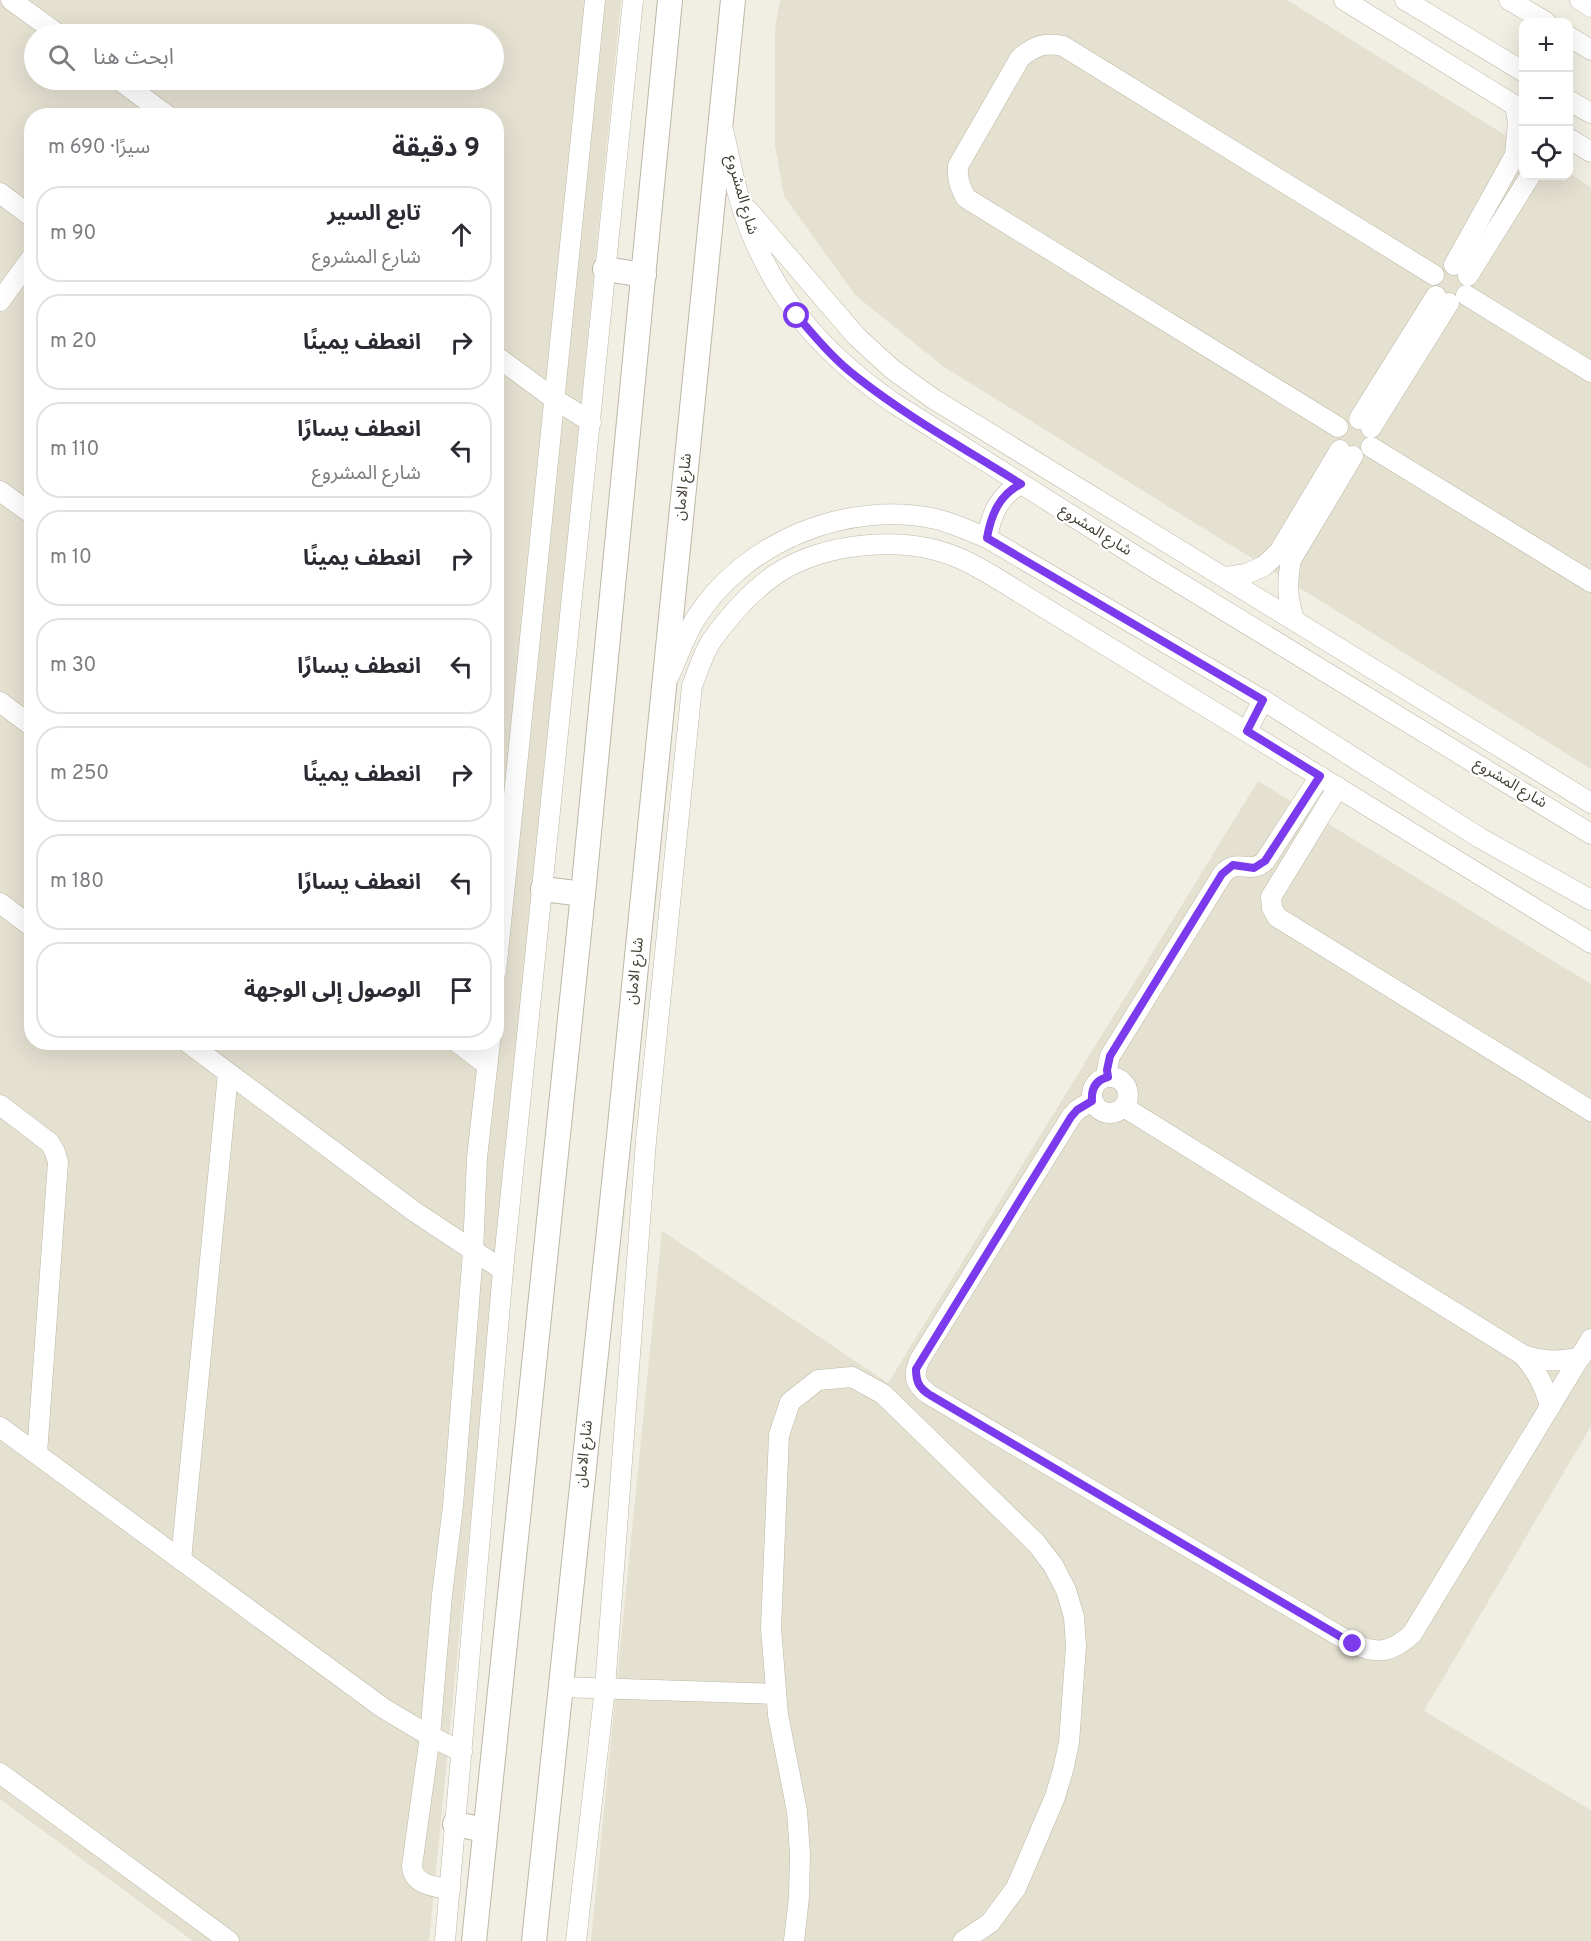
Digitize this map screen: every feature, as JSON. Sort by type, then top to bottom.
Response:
[{"type":"street","points":[[504,891],[595,0]]},
{"type":"street","points":[[446,1941],[503,1270],[633,0]]},
{"type":"street","points":[[474,1941],[584,894],[670,0]]},
{"type":"street","name":"شارع الامان","points":[[534,1941],[733,0]]},
{"type":"street","points":[[1344,0],[1519,109],[1515,155],[1455,287]]},
{"type":"street","points":[[1405,0],[1519,69]]},
{"type":"street","points":[[1509,0],[1539,18]]},
{"type":"street","points":[[1580,0],[1591,7]]},
{"type":"street","points":[[24,4],[47,24]]},
{"type":"street","points":[[1573,39],[1591,50]]},
{"type":"street","points":[[1338,427],[966,198],[960,188],[958,166],[1020,58],[1029,50],[1052,43],[1063,46],[1434,275],[1439,269],[1455,287],[1591,372]]},
{"type":"street","points":[[133,90],[157,108]]},
{"type":"street","points":[[1573,102],[1591,113]]},
{"type":"street","name":"شارع المشروع","points":[[721,120],[740,200],[754,241],[773,280],[797,316],[825,348],[857,377],[892,402],[1130,552],[1591,834]]},
{"type":"street","points":[[1527,180],[1455,287],[1367,431],[1363,454],[1347,453],[1336,443],[1335,435],[1338,427],[1343,421],[1351,418],[1367,431],[1591,582]]},
{"type":"street","points":[[0,193],[24,211]]},
{"type":"street","points":[[740,200],[856,336],[892,369],[932,398],[1591,803]]},
{"type":"street","points":[[0,301],[24,268]]},
{"type":"street","points":[[605,270],[644,275]]},
{"type":"street","points":[[504,362],[553,398],[591,422]]},
{"type":"street","points":[[1226,577],[1246,574],[1264,566],[1279,552],[1347,453]]},
{"type":"street","points":[[1294,619],[1288,600],[1287,580],[1292,560],[1347,453]]},
{"type":"street","points":[[987,538],[990,520],[998,504],[1010,490],[1021,484]]},
{"type":"street","points":[[0,491],[24,508]]},
{"type":"street","points":[[664,687],[696,619],[710,599],[745,564],[765,550],[794,535],[824,524],[856,517],[883,514],[936,519],[987,538],[1263,700],[1480,838],[1591,900]]},
{"type":"street","points":[[1130,552],[1145,529]]},
{"type":"street","points":[[576,1941],[605,1688],[646,1140],[692,686],[711,642],[740,604],[777,574],[819,554],[854,546],[913,545],[959,558],[1001,581],[1591,943]]},
{"type":"street","points":[[1247,731],[1263,700]]},
{"type":"street","points":[[0,702],[24,720]]},
{"type":"street","points":[[1108,1077],[1110,1056],[1222,874],[1233,865],[1254,868],[1265,861],[1320,776]]},
{"type":"street","points":[[1338,787],[1272,897],[1272,908],[1277,917],[1591,1111]]},
{"type":"street","points":[[1464,865],[1480,838]]},
{"type":"street","points":[[543,889],[584,894]]},
{"type":"street","points":[[0,903],[24,921]]},
{"type":"street","points":[[197,1050],[415,1212],[503,1270]]},
{"type":"street","points":[[468,1050],[487,1065]]},
{"type":"street","points":[[450,1890],[420,1882],[412,1870],[430,1736],[442,1595],[453,1506],[473,1252],[477,1158],[489,1050]]},
{"type":"street","points":[[181,1560],[228,1074]]},
{"type":"street","points":[[1108,1077],[1117,1078],[1124,1083],[1128,1091],[1128,1099],[1124,1107],[1110,1114],[1096,1108],[1092,1101],[1095,1085],[1101,1079],[1108,1077]]},
{"type":"street","points":[[1092,1101],[1077,1110],[1071,1117],[921,1359],[916,1369],[916,1380],[921,1389],[1343,1638],[1368,1650],[1385,1651],[1400,1645],[1412,1634],[1591,1339]]},
{"type":"street","points":[[0,1106],[50,1143],[58,1162],[37,1454]]},
{"type":"street","points":[[1124,1107],[1523,1355],[1542,1361],[1562,1361],[1581,1357]]},
{"type":"street","points":[[1523,1355],[1536,1370],[1545,1388],[1550,1407]]},
{"type":"street","points":[[794,1941],[799,1898],[800,1854],[797,1811],[778,1715],[771,1628],[779,1435],[790,1402],[808,1387],[818,1380],[852,1377],[883,1394],[1036,1543],[1053,1565],[1066,1590],[1074,1617],[1076,1646],[1069,1743],[1064,1770],[1055,1797],[1016,1888],[990,1923],[963,1941]]},
{"type":"street","points":[[0,1427],[383,1708],[462,1752]]},
{"type":"street","points":[[561,1687],[776,1694]]},
{"type":"street","points":[[0,1773],[228,1941]]},
{"type":"street","points":[[455,1824],[485,1830]]},
{"type":"shaded area","points":[[0,0],[621,0],[429,1941],[193,1941],[0,1799]]},
{"type":"shaded area","points":[[780,0],[1287,0],[1519,144],[1519,180],[1573,180],[1573,176],[1591,187],[1591,769],[944,367],[855,295],[784,196],[775,146],[775,29]]},
{"type":"shaded area","points":[[1258,781],[1591,984],[1591,1426],[1424,1711],[1591,1810],[1591,1941],[591,1941],[662,1231],[888,1383]]},
{"type":"route","points":[[797,316],[825,348],[857,377],[892,402],[1021,484],[1010,490],[998,504],[990,520],[987,538],[1263,700],[1247,731],[1320,776],[1265,861],[1254,868],[1233,865],[1222,874],[1110,1056],[1107,1063],[1108,1077],[1101,1079],[1095,1085],[1092,1101],[1084,1104],[1071,1117],[921,1359],[916,1369],[916,1380],[921,1389],[930,1395],[1353,1644]]}]
